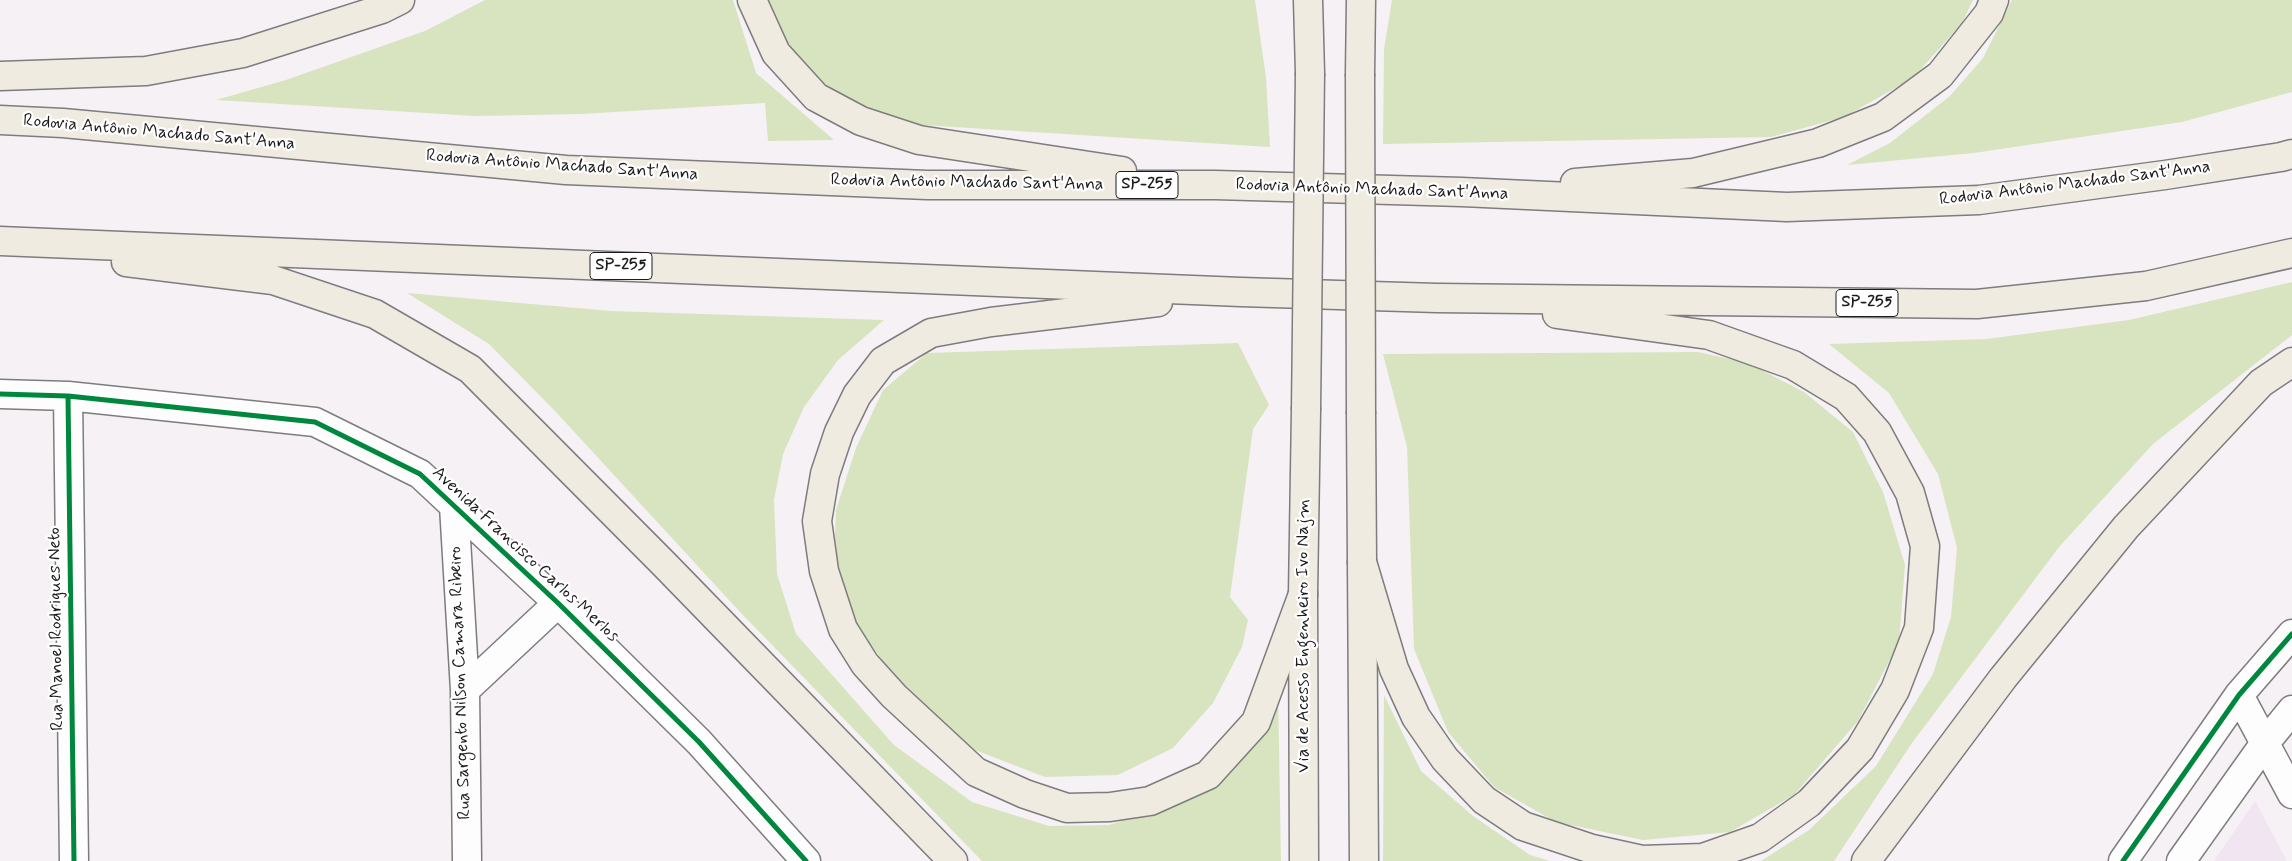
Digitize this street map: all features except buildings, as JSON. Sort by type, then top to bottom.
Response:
[{"type":"main road","points":[[0,76],[146,71],[243,53],[382,9],[400,0]]},
{"type":"main road","points":[[752,0],[776,53],[816,97],[861,121],[919,140],[1215,184]]},
{"type":"main road","name":"Via de Acesso Engenheiro Ivo Najm","points":[[1304,861],[1303,594],[1310,73],[1308,0]]},
{"type":"main road","points":[[1361,0],[1364,861]]},
{"type":"main road","points":[[1462,192],[1693,173],[1818,143],[1882,117],[1940,75],[1989,12],[1994,0]]},
{"type":"main road","name":"Rodovia Antônio Machado Sant'Anna","points":[[0,120],[63,123],[566,170],[927,186],[1215,184],[1462,192],[1787,207],[1979,200],[2165,175],[2292,154]]},
{"type":"main road","name":"SP-255","points":[[0,240],[1241,292],[1437,298],[1977,304],[2146,286],[2292,253]]},
{"type":"main road","points":[[0,247],[273,280],[375,314],[470,369],[953,861]]},
{"type":"main road","points":[[1241,292],[991,322],[931,333],[883,361],[857,395],[839,432],[825,474],[817,521],[824,572],[842,629],[865,664],[894,696],[976,772],[1025,794],[1067,808],[1110,808],[1150,801],[1208,775],[1256,722],[1303,594]]},
{"type":"main road","points":[[1362,562],[1394,669],[1416,717],[1445,759],[1484,800],[1524,826],[1592,849],[1642,860],[1703,858],[1760,838],[1809,803],[1860,749],[1895,690],[1919,628],[1925,546],[1910,493],[1877,432],[1846,397],[1793,365],[1709,334],[1437,298]]},
{"type":"main road","points":[[1866,861],[2003,678],[2126,527],[2261,383],[2292,362]]},
{"type":"street","name":"Avenida Francisco Carlos Merlos","points":[[0,394],[68,396],[315,422],[420,474],[558,603],[699,742],[806,861]]},
{"type":"street","name":"Rua Manoel Rodrigues Neto","points":[[68,396],[74,861]]},
{"type":"street","name":"Rua Sargento Nilson Camara Ribeiro","points":[[454,506],[465,690],[466,861]]},
{"type":"street","points":[[465,690],[558,603]]},
{"type":"street","points":[[2123,861],[2239,695],[2292,634]]},
{"type":"street","points":[[2239,695],[2292,794]]},
{"type":"street","points":[[2181,861],[2265,742],[2292,710]]},
{"type":"shaded area","points":[[2255,801],[2287,861],[2214,861]]},
{"type":"green space","points":[[485,0],[733,0],[756,73],[834,140],[768,141],[765,103],[581,114],[475,116],[216,100],[286,80],[425,31]]},
{"type":"green space","points":[[768,0],[1255,0],[1266,78],[1270,147],[906,124],[858,107],[824,83],[792,55]]},
{"type":"green space","points":[[1392,0],[1973,0],[1962,23],[1913,78],[1844,117],[1771,137],[1383,144],[1384,49]]},
{"type":"green space","points":[[2012,0],[2292,0],[2292,92],[2182,122],[1974,153],[1847,165],[1890,143],[1950,96],[1983,58]]},
{"type":"green space","points":[[2292,282],[2292,335],[2153,444],[2059,547],[1912,743],[1834,861],[1761,861],[1809,830],[1876,766],[1933,674],[1951,617],[1957,548],[1938,474],[1889,393],[1829,344],[1987,339],[2129,320]]},
{"type":"green space","points":[[407,293],[611,311],[884,320],[838,360],[804,407],[783,454],[774,500],[777,574],[796,634],[894,745],[972,802],[1049,826],[1109,825],[1167,806],[1278,691],[1281,861],[982,861],[741,613],[555,411],[489,344]]},
{"type":"green space","points":[[1238,343],[1269,405],[1253,429],[1230,597],[1248,620],[1242,647],[1213,703],[1173,748],[1118,775],[1045,777],[975,750],[919,711],[849,614],[834,561],[836,510],[856,448],[883,390],[927,353]]},
{"type":"green space","points":[[1698,352],[1748,363],[1804,392],[1853,432],[1883,492],[1905,565],[1899,642],[1858,721],[1794,795],[1730,832],[1643,840],[1556,822],[1494,787],[1448,732],[1414,649],[1407,447],[1383,354]]},
{"type":"green space","points":[[1384,695],[1421,771],[1473,816],[1530,855],[1550,861],[1383,861]]},
{"type":"cycle path","points":[[0,394],[68,396],[315,422],[420,474],[558,603],[699,742],[806,861]]},
{"type":"cycle path","points":[[68,396],[74,861]]},
{"type":"cycle path","points":[[2123,861],[2239,695],[2292,634]]}]
